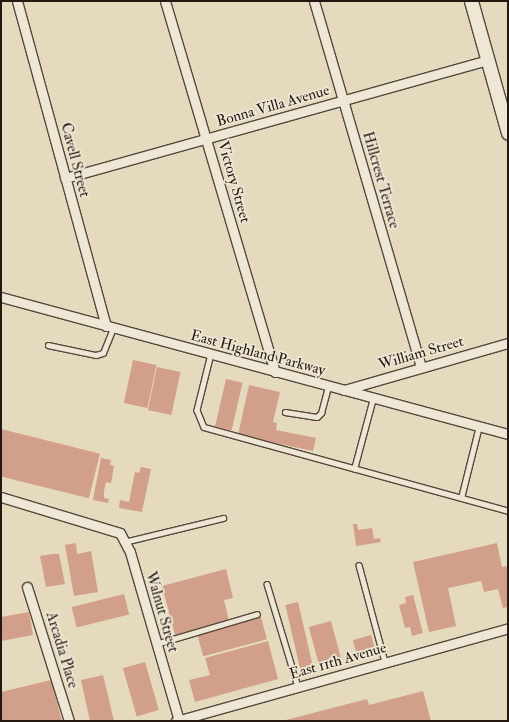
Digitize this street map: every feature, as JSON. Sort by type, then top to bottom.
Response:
[{"type":"street","name":"Cavell Street","points":[[17,1],[66,178],[110,327]]},
{"type":"street","name":"Victory Street","points":[[165,1],[208,140],[275,372]]},
{"type":"street","name":"Hillcrest Terrace","points":[[314,1],[422,367]]},
{"type":"street","points":[[471,1],[508,133]]},
{"type":"street","name":"Bonna Villa Avenue","points":[[66,178],[208,140],[488,60]]},
{"type":"street","name":"East Highland Parkway","points":[[1,297],[342,391],[508,434]]},
{"type":"street","name":"William Street","points":[[342,391],[508,343]]},
{"type":"street","name":"Walnut Street","points":[[1,497],[100,525],[120,533],[130,552],[178,721]]},
{"type":"street","name":"Arcadia Place","points":[[28,587],[69,721]]},
{"type":"street","name":"East 11th Avenue","points":[[178,721],[508,628]]},
{"type":"lane","points":[[48,345],[96,355],[105,350],[110,327]]},
{"type":"lane","points":[[211,354],[197,410],[204,427],[508,511]]},
{"type":"lane","points":[[285,412],[317,417],[321,413],[328,387]]},
{"type":"lane","points":[[354,469],[373,398]]},
{"type":"lane","points":[[461,498],[479,426]]},
{"type":"lane","points":[[124,542],[223,518]]},
{"type":"lane","points":[[359,565],[384,662]]},
{"type":"lane","points":[[267,584],[298,687]]},
{"type":"lane","points":[[156,644],[257,614]]},
{"type":"building","points":[[133,360],[156,365],[147,408],[124,403]]},
{"type":"building","points":[[157,367],[180,372],[171,415],[148,410]]},
{"type":"building","points":[[226,379],[243,383],[232,431],[215,427]]},
{"type":"building","points":[[249,385],[280,392],[273,422],[277,423],[276,430],[316,438],[313,451],[238,435]]},
{"type":"building","points":[[1,429],[100,454],[89,498],[1,476]]},
{"type":"building","points":[[101,458],[111,460],[110,465],[114,466],[111,483],[106,482],[104,491],[104,498],[109,499],[108,503],[93,500]]},
{"type":"building","points":[[141,467],[151,469],[142,512],[119,508],[120,500],[129,502],[135,472],[139,473]]},
{"type":"building","points":[[353,524],[357,524],[358,530],[372,528],[374,539],[380,538],[381,542],[356,546]]},
{"type":"building","points":[[76,543],[77,554],[91,551],[98,592],[74,596],[65,545]]},
{"type":"building","points":[[497,543],[502,567],[508,566],[508,607],[503,608],[498,589],[484,592],[481,581],[448,588],[456,626],[429,632],[413,562]]},
{"type":"building","points":[[59,554],[65,584],[46,587],[40,556]]},
{"type":"building","points":[[226,569],[233,598],[224,600],[229,621],[175,635],[162,586]]},
{"type":"building","points":[[124,594],[129,614],[77,627],[72,607]]},
{"type":"building","points":[[413,595],[423,633],[412,636],[410,627],[405,628],[399,605],[406,603],[405,597]]},
{"type":"building","points":[[298,602],[313,665],[300,668],[285,605]]},
{"type":"building","points":[[29,612],[33,635],[1,641],[1,617]]},
{"type":"building","points":[[261,617],[267,639],[203,656],[197,634]]},
{"type":"building","points":[[331,621],[341,659],[319,665],[309,627]]},
{"type":"building","points":[[371,635],[375,649],[357,655],[353,640]]},
{"type":"building","points":[[268,641],[278,679],[195,702],[189,680],[210,675],[205,658]]},
{"type":"building","points":[[145,662],[159,710],[137,716],[123,668]]},
{"type":"building","points":[[103,675],[114,721],[90,721],[81,680]]},
{"type":"building","points":[[51,680],[62,721],[1,721],[1,692]]},
{"type":"building","points":[[423,691],[431,721],[282,721],[367,699],[369,705]]}]
